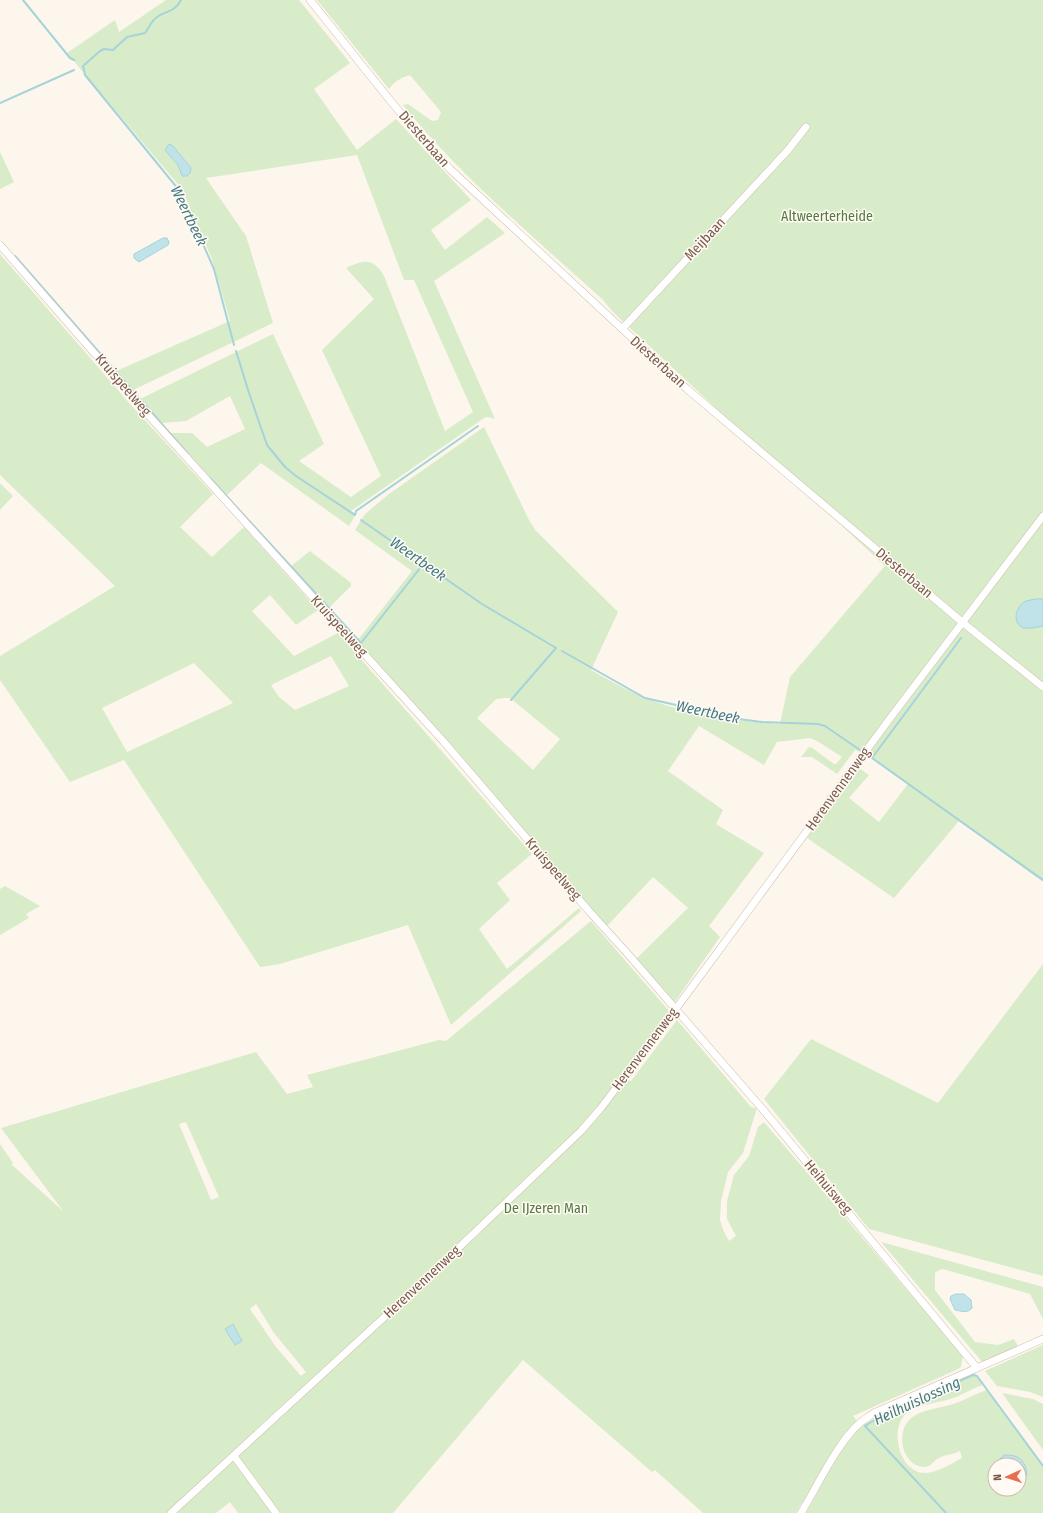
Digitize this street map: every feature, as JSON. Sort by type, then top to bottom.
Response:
[{"type":"street","name":"Diesterbaan","points":[[310,0],[402,115],[450,169],[693,394],[962,622],[1043,687]]},
{"type":"street","name":"Meijbaan","points":[[622,329],[788,150],[806,128]]},
{"type":"street","name":"Kruispeelweg","points":[[0,245],[156,423],[444,742],[675,1010]]},
{"type":"street","name":"Herenvennenweg","points":[[171,1513],[427,1278],[581,1131],[601,1108],[675,1010],[962,622],[1043,516]]},
{"type":"street","name":"Heihuisweg","points":[[675,1010],[765,1112],[977,1368]]},
{"type":"street","points":[[801,1513],[836,1453],[848,1436],[861,1422],[874,1413],[1043,1339]]},
{"type":"street","points":[[234,1456],[276,1513]]},
{"type":"green space","points":[[166,0],[299,0],[350,63],[314,89],[357,150],[396,119],[471,200],[431,230],[445,250],[487,217],[505,233],[434,281],[495,419],[488,417],[484,418],[351,511],[356,514],[349,526],[261,463],[226,496],[170,433],[192,433],[207,447],[245,429],[230,396],[186,421],[161,423],[140,399],[273,334],[324,444],[299,461],[351,497],[381,476],[322,350],[374,299],[346,268],[358,263],[367,262],[376,266],[384,276],[445,431],[473,412],[414,280],[404,280],[357,155],[206,178],[246,236],[273,323],[131,391],[114,372],[230,321],[212,259],[182,189],[67,53],[115,20],[119,32]]},
{"type":"green space","name":"Altweerterheide","points":[[317,0],[1043,0],[1043,882],[959,821],[894,898],[807,838],[859,768],[869,775],[849,798],[879,822],[908,784],[868,755],[855,750],[837,774],[812,757],[801,757],[808,748],[811,747],[834,764],[836,764],[842,757],[810,738],[777,742],[764,765],[699,726],[668,771],[723,810],[716,824],[764,853],[709,926],[720,937],[674,1003],[636,959],[688,908],[653,877],[607,926],[357,641],[412,571],[355,530],[365,514],[389,494],[484,427],[529,520],[536,531],[618,612],[591,670],[633,692],[664,705],[713,716],[780,724],[790,677],[885,566],[614,313],[602,299],[499,206],[449,157],[403,105],[408,104],[432,121],[438,120],[441,112],[410,75],[398,80],[389,89]],"holes":[[[510,698],[560,739],[533,770],[477,718],[496,699]]]},
{"type":"green space","points":[[0,152],[14,182],[0,189]]},
{"type":"green space","points":[[0,254],[130,404],[213,494],[180,527],[212,557],[244,527],[318,610],[296,625],[270,595],[252,611],[294,656],[338,633],[532,854],[497,883],[510,900],[479,929],[507,969],[579,908],[581,911],[451,1025],[408,925],[280,964],[260,967],[124,760],[70,782],[0,680],[0,656],[115,586],[0,475]],"holes":[[[331,656],[349,686],[295,710],[279,697],[271,685]],[[194,663],[233,703],[127,752],[102,708]]]},
{"type":"green space","points":[[0,483],[13,496],[0,510]]},
{"type":"green space","points":[[310,551],[351,583],[351,586],[328,609],[290,567]]},
{"type":"green space","points":[[5,886],[40,906],[26,914],[29,918],[0,935],[0,889]]},
{"type":"green space","name":"De IJzeren Man","points":[[591,921],[669,1011],[622,1079],[631,1081],[677,1020],[751,1107],[757,1108],[743,1153],[728,1172],[721,1201],[720,1220],[729,1241],[736,1236],[727,1219],[727,1201],[734,1175],[749,1156],[758,1127],[764,1122],[963,1356],[961,1367],[956,1370],[853,1416],[861,1425],[975,1373],[983,1384],[981,1386],[954,1398],[923,1405],[913,1409],[902,1418],[898,1437],[899,1448],[903,1458],[909,1466],[917,1471],[930,1473],[962,1458],[960,1451],[937,1459],[931,1465],[926,1467],[916,1465],[910,1460],[903,1447],[903,1432],[910,1419],[920,1413],[951,1405],[987,1390],[1043,1465],[1043,1513],[806,1513],[820,1488],[801,1504],[796,1513],[703,1513],[655,1470],[652,1472],[523,1360],[393,1513],[238,1513],[230,1502],[216,1513],[0,1513],[0,1144],[13,1163],[11,1164],[63,1211],[1,1128],[256,1052],[287,1094],[313,1087],[307,1075],[439,1040],[446,1041]],"holes":[[[186,1122],[219,1197],[211,1200],[179,1124]],[[256,1304],[274,1333],[306,1372],[301,1376],[276,1347],[250,1309]]]},
{"type":"green space","points":[[1043,964],[1043,1276],[869,1229],[764,1099],[811,1039],[938,1103]]},
{"type":"green space","points":[[881,1242],[1043,1287],[1043,1319],[1030,1294],[943,1269],[939,1270],[935,1273],[935,1290],[975,1342],[998,1345],[1014,1339],[1019,1348],[983,1363]]},
{"type":"green space","points":[[1043,1345],[1043,1397],[1030,1392],[997,1386],[985,1371]]},
{"type":"green space","points":[[1002,1393],[1033,1399],[1043,1404],[1043,1450]]},
{"type":"water","points":[[169,144],[173,146],[191,168],[190,173],[187,176],[182,176],[178,165],[165,150]]},
{"type":"water","points":[[163,238],[167,238],[169,242],[168,245],[139,262],[134,258],[134,254]]},
{"type":"water","points":[[1043,599],[1043,626],[1024,628],[1020,626],[1016,620],[1019,608],[1024,602]]},
{"type":"water","points":[[956,1294],[964,1294],[971,1300],[972,1308],[970,1310],[966,1312],[955,1310],[950,1299],[951,1296]]},
{"type":"water","points":[[233,1324],[242,1341],[235,1345],[225,1329]]},
{"type":"water","points":[[1004,1455],[1009,1455],[1018,1457],[1002,1457]]},
{"type":"waterway","points":[[23,0],[70,58],[74,60]]},
{"type":"waterway","name":"Weertbeek","points":[[181,0],[176,7],[155,19],[145,33],[127,37],[113,50],[104,49],[100,51],[83,66],[85,75],[179,190],[214,269],[234,345]]},
{"type":"waterway","points":[[0,103],[74,70]]},
{"type":"waterway","points":[[15,256],[188,454]]},
{"type":"waterway","name":"Weertbeek","points":[[236,351],[267,445],[285,467],[296,476],[355,515],[356,511],[478,426]]},
{"type":"waterway","points":[[210,478],[361,643],[424,563]]},
{"type":"waterway","name":"Weertbeek","points":[[361,520],[482,604],[556,648],[511,700]]},
{"type":"waterway","name":"Weertbeek","points":[[961,638],[872,758],[1043,880]]},
{"type":"waterway","name":"Weertbeek","points":[[562,651],[645,698],[738,719],[762,722],[818,724],[825,726],[860,750]]},
{"type":"waterway","name":"Heilhuislossing","points":[[946,1513],[865,1426],[881,1416],[973,1375],[977,1376],[1043,1466]]}]
